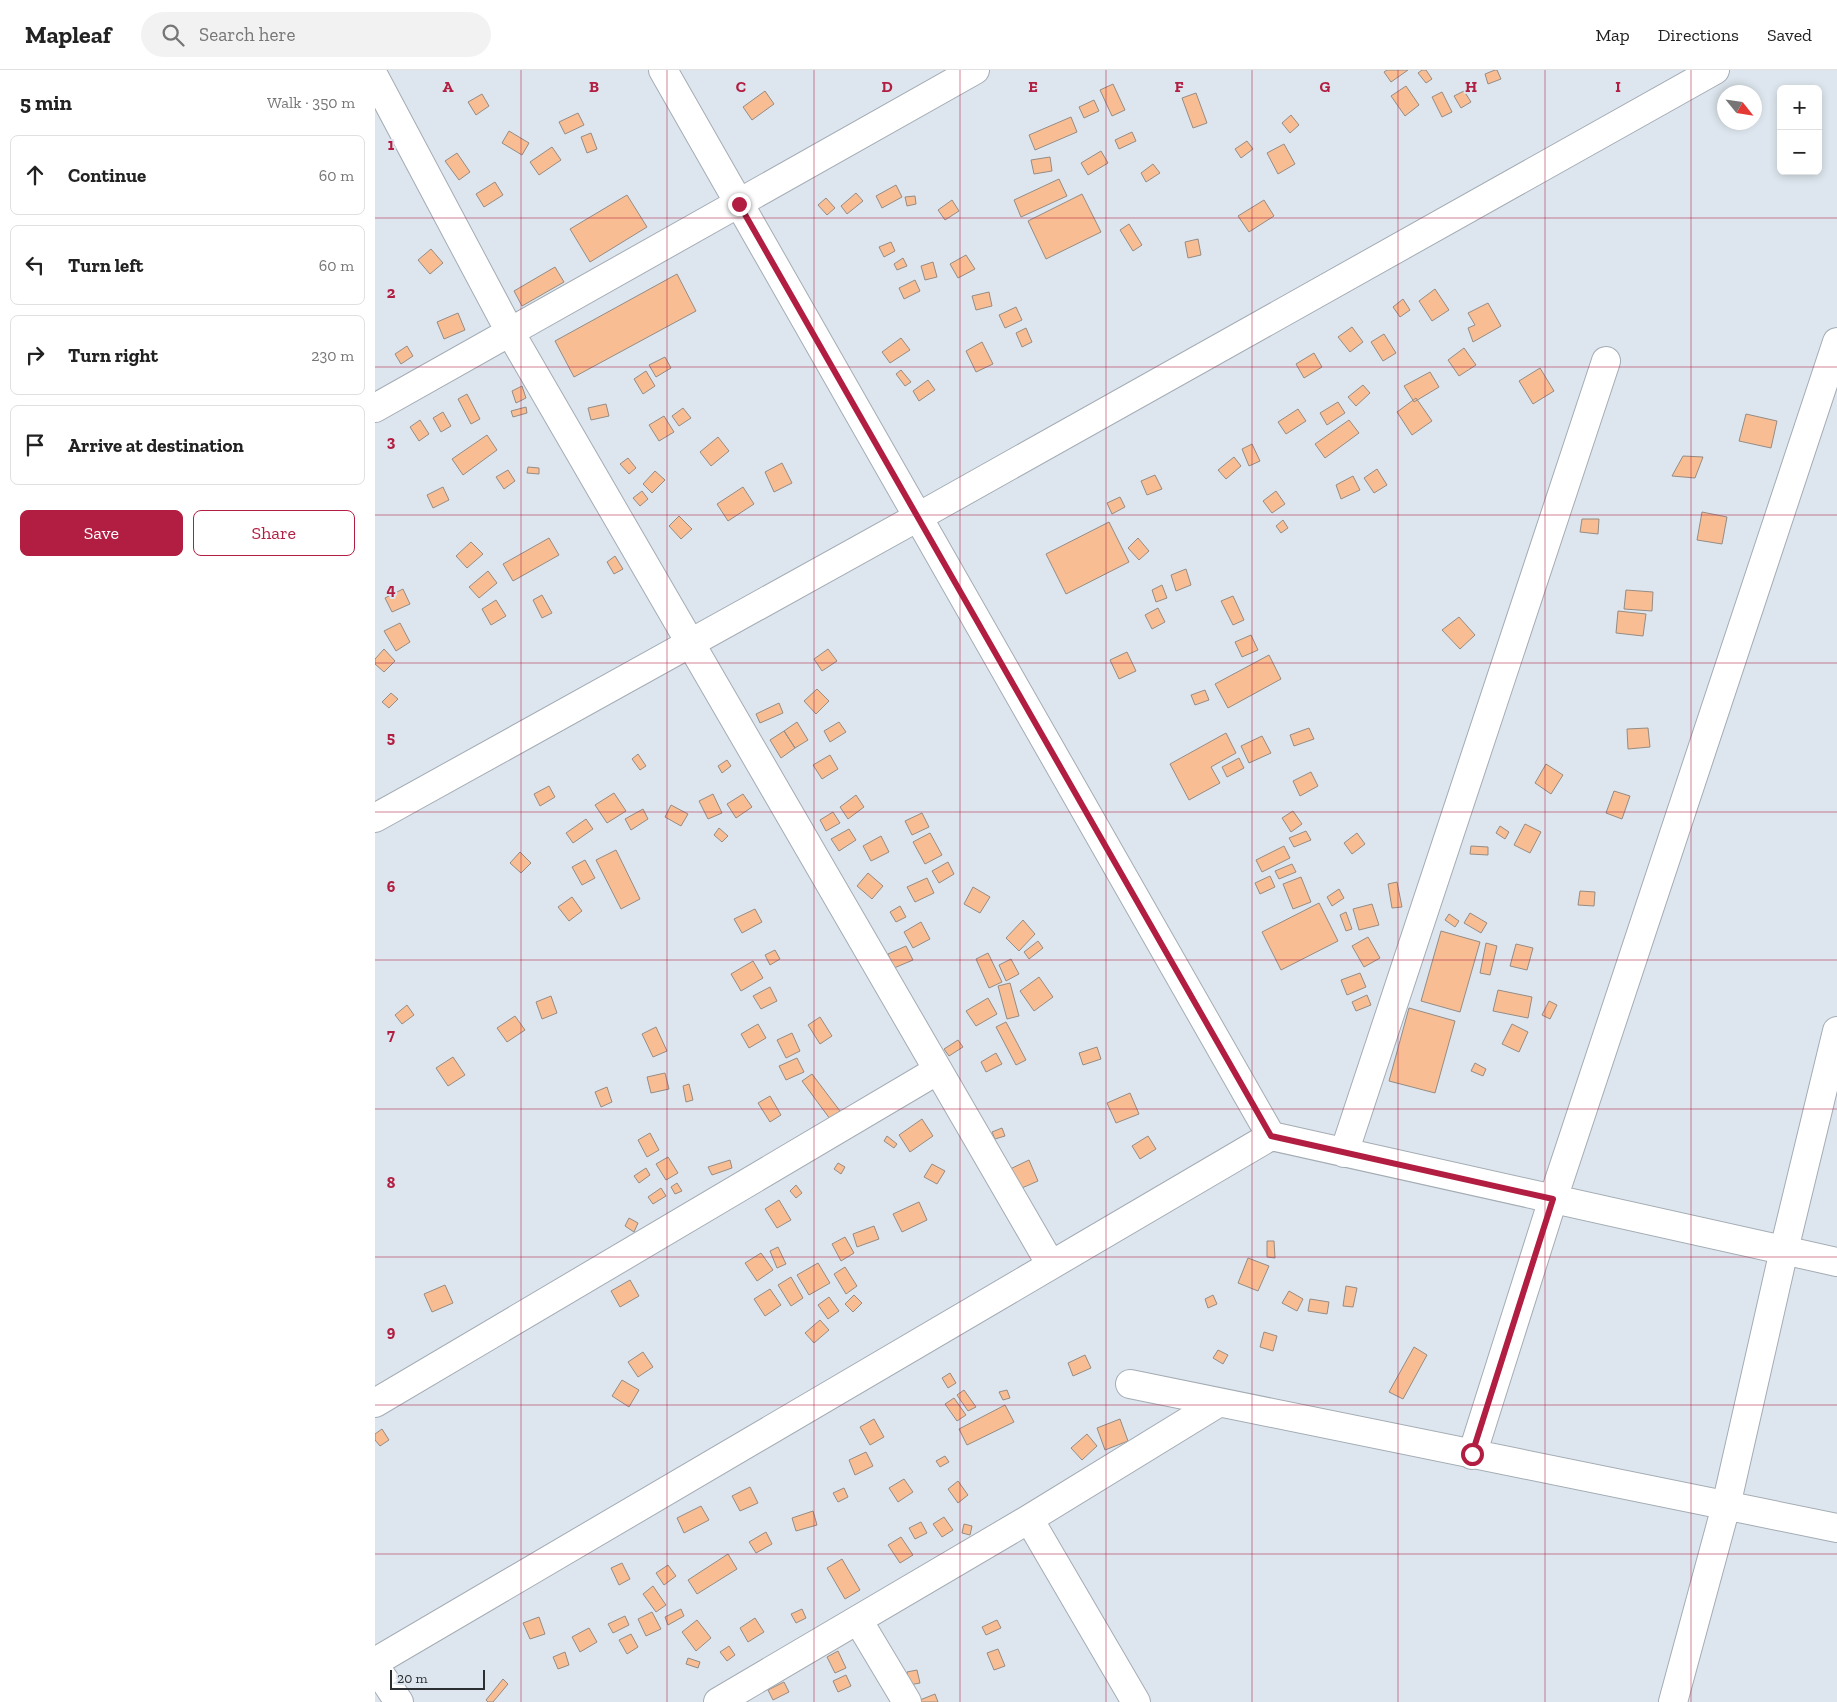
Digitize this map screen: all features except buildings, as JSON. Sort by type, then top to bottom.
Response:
[{"type":"street","points":[[663,70],[1271,1136]]},
{"type":"street","points":[[375,408],[975,70]]},
{"type":"street","points":[[375,818],[918,517],[1715,70]]},
{"type":"street","points":[[375,78],[510,332],[1051,1266]]},
{"type":"street","points":[[1472,1454],[1553,1199],[1837,344]]},
{"type":"street","points":[[1343,1153],[1606,361]]},
{"type":"street","points":[[1673,1702],[1726,1506],[1784,1250],[1837,1031]]},
{"type":"street","points":[[375,1403],[938,1070]]},
{"type":"street","points":[[375,1662],[1271,1136],[1837,1262]]},
{"type":"street","points":[[1130,1384],[1837,1528]]},
{"type":"street","points":[[718,1702],[1029,1519],[1218,1403]]},
{"type":"street","points":[[1029,1519],[1136,1702]]},
{"type":"street","points":[[858,1620],[907,1702]]},
{"type":"street","points":[[375,1666],[399,1702]]},
{"type":"route","points":[[739,204],[1271,1136],[1553,1199],[1472,1454]]}]
